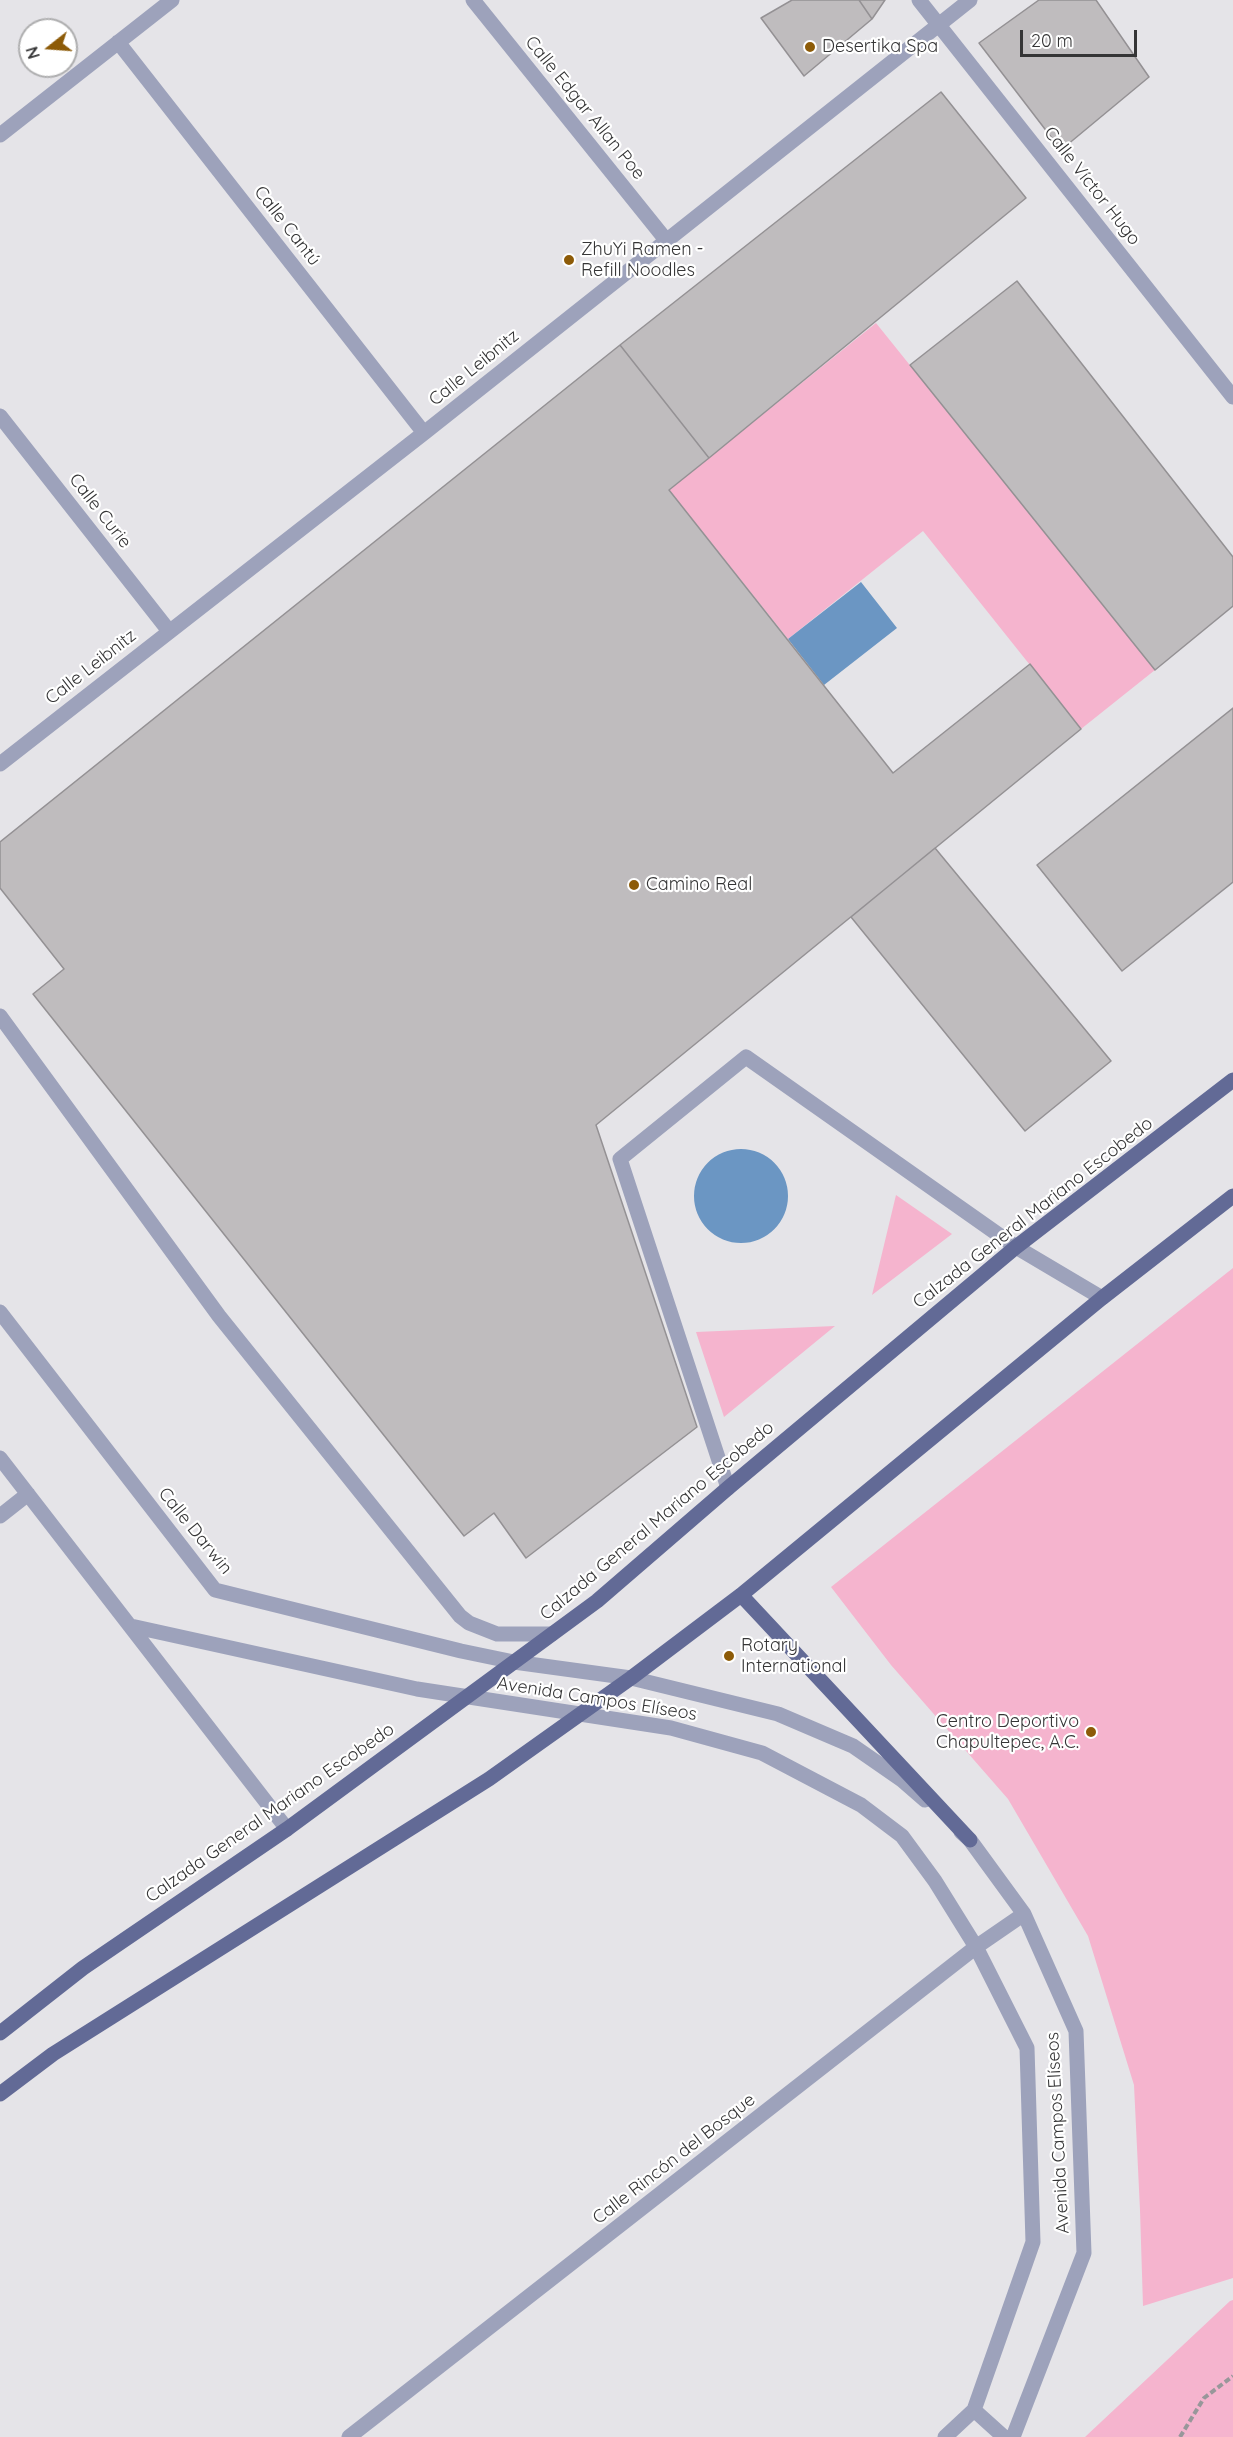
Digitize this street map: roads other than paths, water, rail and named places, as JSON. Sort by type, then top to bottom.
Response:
[{"type":"main road","name":"Calzada General Mariano Escobedo","points":[[0,2032],[83,1968],[287,1829],[597,1601],[1016,1247],[1233,1080]]},
{"type":"main road","points":[[0,2094],[53,2054],[489,1779],[579,1716],[741,1595],[1102,1298],[1233,1196]]},
{"type":"main road","points":[[741,1595],[970,1840]]},
{"type":"street","points":[[0,135],[172,0]]},
{"type":"street","name":"Calle Edgar Allan Poe","points":[[473,0],[666,240]]},
{"type":"street","name":"Calle Víctor Hugo","points":[[920,0],[1233,397]]},
{"type":"street","name":"Calle Leibnitz","points":[[0,764],[424,433],[970,0]]},
{"type":"street","name":"Calle Cantú","points":[[118,42],[424,433]]},
{"type":"street","name":"Calle Curie","points":[[0,416],[169,631]]},
{"type":"street","points":[[0,1016],[219,1316],[460,1616],[469,1623],[497,1634],[552,1634]]},
{"type":"street","points":[[728,1488],[620,1159],[747,1057],[1016,1247],[1102,1298]]},
{"type":"street","name":"Calle Darwin","points":[[0,1312],[215,1590],[514,1662]]},
{"type":"street","points":[[0,1458],[287,1829]]},
{"type":"street","points":[[0,1516],[28,1494]]},
{"type":"street","points":[[131,1626],[466,1698]]},
{"type":"street","name":"Avenida Campos Elíseos","points":[[514,1662],[631,1678],[778,1714],[853,1746],[902,1780],[970,1840],[1024,1914],[1076,2031],[1084,2253],[1013,2437]]},
{"type":"street","name":"Avenida Campos Elíseos","points":[[466,1698],[671,1728],[762,1753],[861,1805],[902,1836],[935,1881],[976,1947],[1027,2048],[1033,2242],[974,2410],[945,2437]]},
{"type":"street","name":"Calle Rincón del Bosque","points":[[349,2437],[976,1947],[1024,1914]]},
{"type":"street","points":[[974,2410],[1004,2437]]},
{"type":"water","points":[[861,582],[897,628],[824,685],[788,639]]},
{"type":"water","points":[[741,1149],[759,1153],[774,1163],[784,1178],[788,1196],[784,1214],[774,1229],[759,1239],[741,1243],[723,1239],[708,1229],[698,1214],[694,1196],[698,1178],[708,1163],[723,1153]]},
{"type":"place","name":"Desertika Spa","points":[[810,47]]},
{"type":"place","name":"ZhuYi Ramen - Refill Noodles","points":[[569,260]]},
{"type":"place","name":"Camino Real","points":[[634,885]]},
{"type":"place","name":"Rotary International","points":[[729,1656]]},
{"type":"place","name":"Centro Deportivo Chapultepec, A.C.","points":[[1091,1732]]}]
